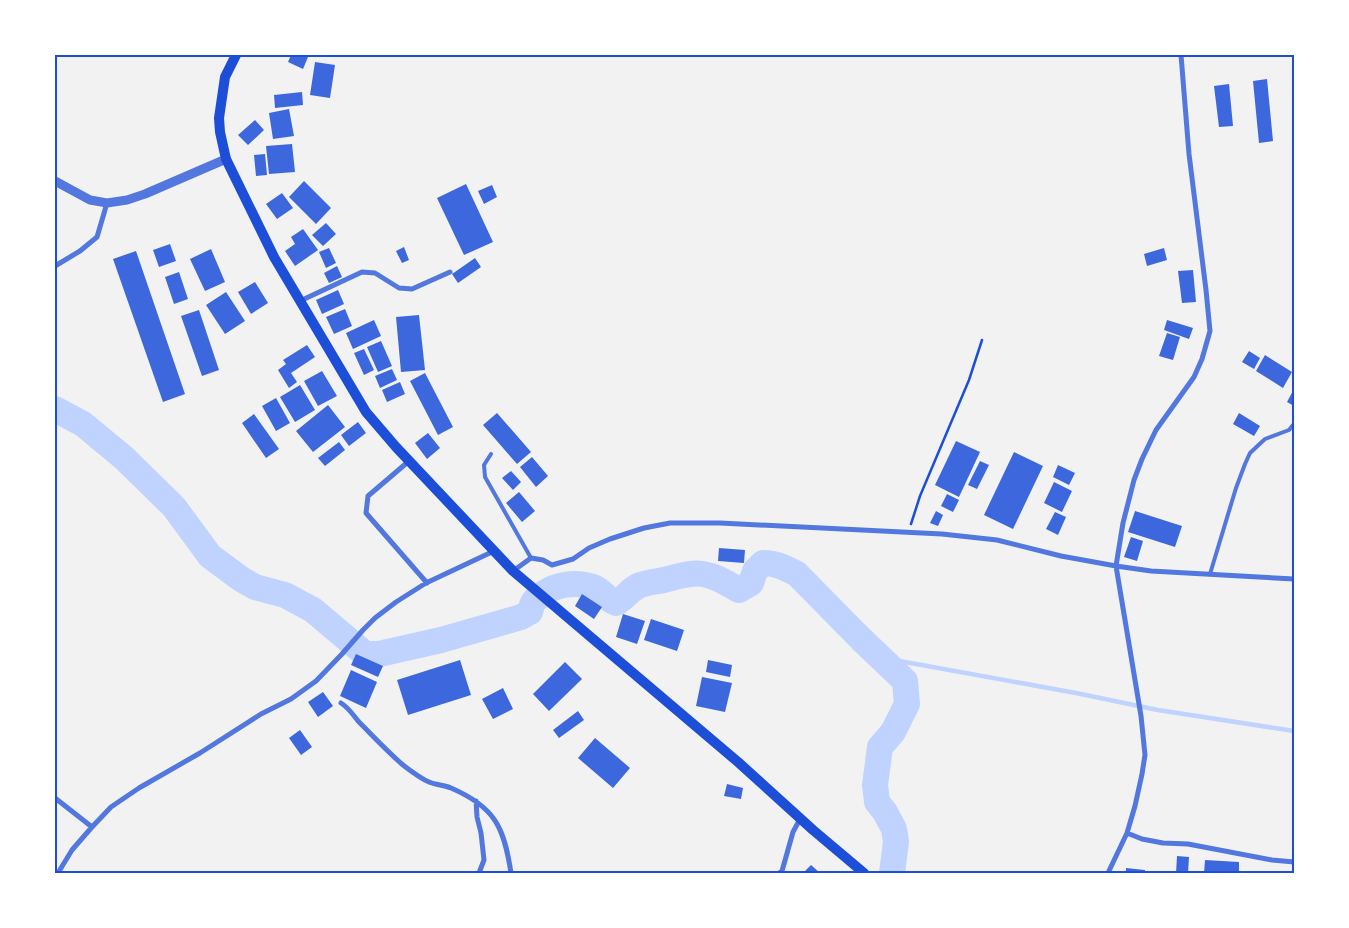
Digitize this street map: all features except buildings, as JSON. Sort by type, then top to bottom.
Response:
[{"type":"main road","points":[[236,55],[225,77],[219,118],[226,159],[274,257],[366,412],[514,571],[738,762],[864,873]]},
{"type":"street","points":[[1108,873],[1127,833],[1135,806],[1145,755],[1141,716],[1116,566],[1123,524],[1134,480],[1142,459],[1156,430],[1194,377],[1202,359],[1210,331],[1189,154],[1181,55]]},
{"type":"street","points":[[55,181],[90,200],[107,203],[127,200],[145,194],[226,159]]},
{"type":"street","points":[[55,266],[80,251],[98,237],[107,203]]},
{"type":"street","points":[[300,302],[362,272],[374,272],[399,288],[412,289],[450,272]]},
{"type":"street","points":[[410,461],[368,496],[366,513],[427,582]]},
{"type":"street","points":[[514,571],[532,558],[552,564],[573,559],[588,548],[644,528],[670,523],[720,522],[942,534],[997,540],[1062,556],[1116,566],[1294,579]]},
{"type":"street","points":[[58,873],[72,850],[111,808],[139,788],[200,753],[261,714],[291,699],[316,681],[375,618],[396,602],[427,582],[495,550]]},
{"type":"street","points":[[341,703],[394,757],[410,770],[428,782],[449,787],[480,804],[494,818],[503,836],[511,873]]},
{"type":"street","points":[[55,798],[92,827]]},
{"type":"street","points":[[476,802],[484,860],[480,873]]},
{"type":"street","points":[[779,873],[782,871],[793,832],[800,818]]},
{"type":"street","points":[[1127,833],[1142,839],[1163,843],[1188,844],[1272,860],[1294,862]]},
{"type":"lane","points":[[1210,574],[1236,488],[1250,453],[1266,439],[1288,430],[1293,425]]},
{"type":"lane","points":[[491,454],[484,465],[485,477],[501,508],[532,558]]},
{"type":"path","points":[[908,532],[920,496],[969,380],[982,340]]},
{"type":"waterway","points":[[55,409],[83,424],[124,458],[174,507],[210,556],[255,587],[285,595],[313,610],[365,654],[379,654],[441,640],[521,617],[530,612],[533,602],[538,597],[558,586],[580,584],[593,587],[616,603],[638,586],[688,574],[708,575],[722,580],[739,590],[751,583],[755,571],[763,563],[781,566],[797,574],[905,681],[907,704],[893,732],[880,747],[875,785],[877,802],[894,829],[896,842],[892,873]]},
{"type":"waterway","points":[[905,681],[894,660],[1158,710],[1294,731]]}]
